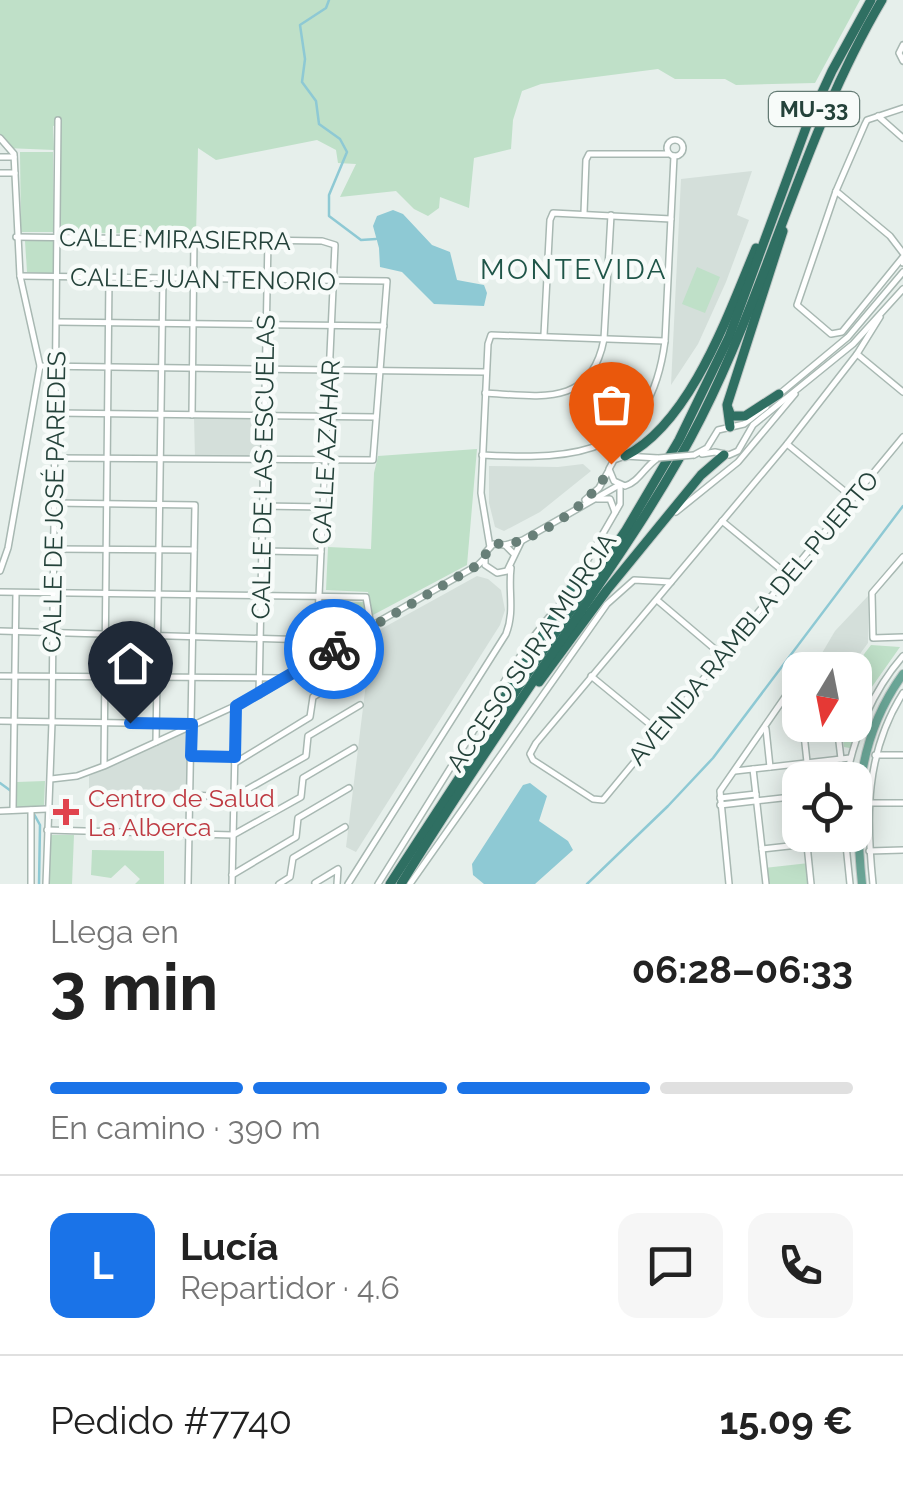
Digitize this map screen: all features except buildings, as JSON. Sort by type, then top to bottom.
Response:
[{"type":"highway","name":"ACCESO SUR A MURCIA","points":[[390,884],[664,468],[725,346],[820,98],[871,0]]},
{"type":"highway","name":"ACCESO SUR A MURCIA","points":[[400,884],[633,535],[687,445],[737,340],[828,101],[882,0]]},
{"type":"highway","points":[[732,427],[727,405],[770,276],[789,199]]},
{"type":"highway","points":[[627,456],[655,433],[687,392],[713,346],[769,223]]},
{"type":"highway","points":[[727,405],[732,416],[745,416],[778,394]]},
{"type":"highway","points":[[526,692],[534,690],[607,590],[700,475],[722,454]]},
{"type":"highway","points":[[439,806],[571,588]]},
{"type":"main road","points":[[862,884],[856,818],[860,774],[873,728],[903,674]]},
{"type":"street","points":[[903,45],[899,52],[903,60]]},
{"type":"street","points":[[890,236],[903,258],[847,328],[837,335],[826,331],[796,304],[864,124],[903,108]]},
{"type":"street","points":[[878,116],[903,138]]},
{"type":"street","name":"CALLE DE JOSÉ PAREDES","points":[[46,884],[52,722],[58,120]]},
{"type":"street","points":[[0,138],[14,157],[20,276],[40,366],[8,548],[0,571]]},
{"type":"street","points":[[482,456],[565,457],[585,452],[627,427],[657,383],[665,341],[671,155],[590,154],[586,160],[584,213]]},
{"type":"street","points":[[0,157],[14,157]]},
{"type":"street","points":[[0,173],[15,173]]},
{"type":"street","points":[[836,190],[903,243]]},
{"type":"street","points":[[544,335],[551,216],[557,212],[671,219]]},
{"type":"street","points":[[485,392],[547,396],[568,391],[592,373],[604,338],[610,215]]},
{"type":"street","name":"CALLE MIRASIERRA","points":[[16,237],[334,243]]},
{"type":"street","points":[[192,414],[194,239]]},
{"type":"street","name":"CALLE DE LAS ESCUELAS","points":[[259,695],[268,240]]},
{"type":"street","name":"CALLE AZAHAR","points":[[316,661],[334,243]]},
{"type":"street","points":[[694,455],[706,448],[722,428],[749,422],[848,337],[903,272]]},
{"type":"street","name":"CALLE JUAN TENORIO","points":[[20,276],[387,281],[384,326]]},
{"type":"street","points":[[104,766],[110,277]]},
{"type":"street","points":[[156,742],[163,278]]},
{"type":"street","points":[[576,509],[598,488],[614,460],[627,456],[734,454],[758,420],[853,344],[903,290]]},
{"type":"street","points":[[659,732],[591,676],[787,444],[857,354],[882,314]]},
{"type":"street","points":[[56,322],[384,326],[372,460],[56,458]]},
{"type":"street","points":[[51,779],[76,776],[104,766],[259,695],[483,563],[490,546],[481,493],[491,335],[665,341]]},
{"type":"street","points":[[857,354],[903,392]]},
{"type":"street","points":[[40,366],[486,372]]},
{"type":"street","points":[[663,522],[738,462],[804,384]]},
{"type":"street","points":[[56,413],[376,417]]},
{"type":"street","points":[[732,427],[742,442]]},
{"type":"street","points":[[714,437],[714,446],[722,454]]},
{"type":"street","name":"AVENIDA RAMBLA DEL PUERTO","points":[[591,676],[530,754],[538,764],[593,799],[603,800],[903,437]]},
{"type":"street","points":[[787,444],[853,498]]},
{"type":"street","points":[[627,456],[638,464],[639,474]]},
{"type":"street","points":[[490,546],[523,540],[620,485],[630,485],[658,458]]},
{"type":"street","points":[[378,884],[615,514],[622,496],[620,485],[609,470]]},
{"type":"street","points":[[576,509],[607,498],[613,502],[615,514]]},
{"type":"street","points":[[54,503],[195,505],[188,884]]},
{"type":"street","points":[[262,506],[324,507]]},
{"type":"street","points":[[722,520],[789,576]]},
{"type":"street","points":[[490,534],[514,554]]},
{"type":"street","points":[[348,884],[506,634],[512,613],[511,568],[523,540]]},
{"type":"street","points":[[53,549],[194,550]]},
{"type":"street","points":[[261,552],[322,552]]},
{"type":"street","points":[[903,557],[872,593],[873,638],[903,637]]},
{"type":"street","points":[[483,563],[509,584]]},
{"type":"street","points":[[497,573],[511,568]]},
{"type":"street","points":[[410,884],[608,604],[634,580],[671,582]]},
{"type":"street","points":[[0,592],[366,597],[371,626]]},
{"type":"street","points":[[14,810],[16,593]]},
{"type":"street","points":[[656,600],[724,656]]},
{"type":"street","points":[[0,632],[346,641]]},
{"type":"street","points":[[849,762],[875,696],[903,656]]},
{"type":"street","points":[[191,756],[235,760],[310,717],[312,697],[366,665]]},
{"type":"street","points":[[0,676],[286,678]]},
{"type":"street","points":[[872,776],[875,755],[903,693]]},
{"type":"street","points":[[729,884],[720,791],[782,703]]},
{"type":"street","points":[[190,795],[234,797],[306,756],[308,736],[360,704]]},
{"type":"street","points":[[232,884],[236,706]]},
{"type":"street","points":[[894,708],[903,707]]},
{"type":"street","points":[[0,721],[192,724]]},
{"type":"street","points":[[766,726],[770,767]]},
{"type":"street","points":[[839,742],[841,759]]},
{"type":"street","points":[[47,830],[233,836],[300,797],[303,778],[354,748]]},
{"type":"street","points":[[875,755],[903,755]]},
{"type":"street","points":[[816,762],[850,758]]},
{"type":"street","points":[[735,771],[782,766]]},
{"type":"street","points":[[753,769],[766,884]]},
{"type":"street","points":[[232,875],[296,837],[298,818],[349,788]]},
{"type":"street","points":[[720,801],[782,797]]},
{"type":"street","points":[[872,804],[903,802]]},
{"type":"street","points":[[0,812],[48,809]]},
{"type":"street","points":[[30,810],[31,884]]},
{"type":"street","points":[[280,884],[290,877],[294,858],[345,827]]},
{"type":"street","points":[[762,849],[782,847]]},
{"type":"street","points":[[872,851],[903,850]]},
{"type":"street","points":[[808,852],[811,884]]},
{"type":"street","points":[[847,852],[850,884]]},
{"type":"street","points":[[869,852],[873,884]]},
{"type":"street","points":[[316,883],[338,870],[337,884]]},
{"type":"shaded area","points":[[752,171],[737,215],[749,220],[726,282],[698,344],[671,385],[681,179]]},
{"type":"shaded area","points":[[194,417],[261,418],[261,458],[195,458]]},
{"type":"shaded area","points":[[583,464],[591,471],[540,512],[504,531],[495,527],[489,503],[489,466]]},
{"type":"shaded area","points":[[477,576],[501,590],[505,610],[500,625],[356,852],[346,847],[372,634]]},
{"type":"shaded area","points":[[868,596],[868,643],[861,652],[823,652],[835,631]]},
{"type":"shaded area","points":[[189,730],[187,792],[89,790],[89,776]]},
{"type":"green space","points":[[0,0],[860,0],[815,83],[736,85],[725,79],[675,79],[658,69],[541,84],[522,91],[513,120],[511,149],[474,158],[469,208],[440,197],[439,208],[428,216],[414,209],[396,191],[340,197],[356,164],[338,163],[336,150],[317,140],[216,160],[198,148],[196,235],[60,232],[60,124],[53,126],[54,150],[6,148],[0,141]]},
{"type":"green space","points":[[20,152],[53,152],[54,232],[21,232]]},
{"type":"green space","points":[[25,241],[55,241],[54,274],[27,272]]},
{"type":"green space","points":[[697,267],[720,277],[705,313],[682,304]]},
{"type":"green space","points":[[477,449],[467,565],[373,615],[368,592],[326,590],[328,547],[371,549],[378,456]]},
{"type":"green space","points":[[363,602],[366,619],[335,637],[325,635],[327,603]]},
{"type":"green space","points":[[871,645],[900,647],[872,687],[872,652],[866,652]]},
{"type":"green space","points":[[45,781],[44,806],[17,807],[17,782]]},
{"type":"green space","points":[[51,835],[74,835],[72,884],[47,884]]},
{"type":"green space","points":[[92,850],[164,851],[164,884],[135,884],[140,879],[125,865],[111,878],[91,875]]},
{"type":"green space","points":[[809,863],[811,884],[766,884],[764,868]]},
{"type":"water","points":[[393,210],[403,214],[432,245],[450,252],[457,280],[484,285],[484,306],[434,304],[402,272],[380,267],[373,226],[377,216]]},
{"type":"water","points":[[530,783],[547,796],[539,821],[568,841],[573,850],[535,884],[484,884],[473,875],[472,864],[523,785]]},
{"type":"waterway","points":[[329,0],[326,8],[300,25],[305,59],[302,82],[316,101],[319,124],[340,139],[347,152],[329,195],[329,216],[361,240],[376,239]]},
{"type":"waterway","points":[[587,884],[713,758],[903,506]]},
{"type":"waterway","points":[[0,783],[11,791]]},
{"type":"waterway","points":[[34,814],[40,825],[39,884]]},
{"type":"way so far","points":[[334,649],[478,565],[493,544],[523,540],[576,509],[606,478],[611,464]]},
{"type":"place","name":"Centro de Salud La Alberca","points":[[66,812]]},
{"type":"district","name":"MONTEVIDA","points":[[574,269]]},
{"type":"route","points":[[130,723],[192,724],[191,756],[235,757],[236,706],[334,649]]}]
